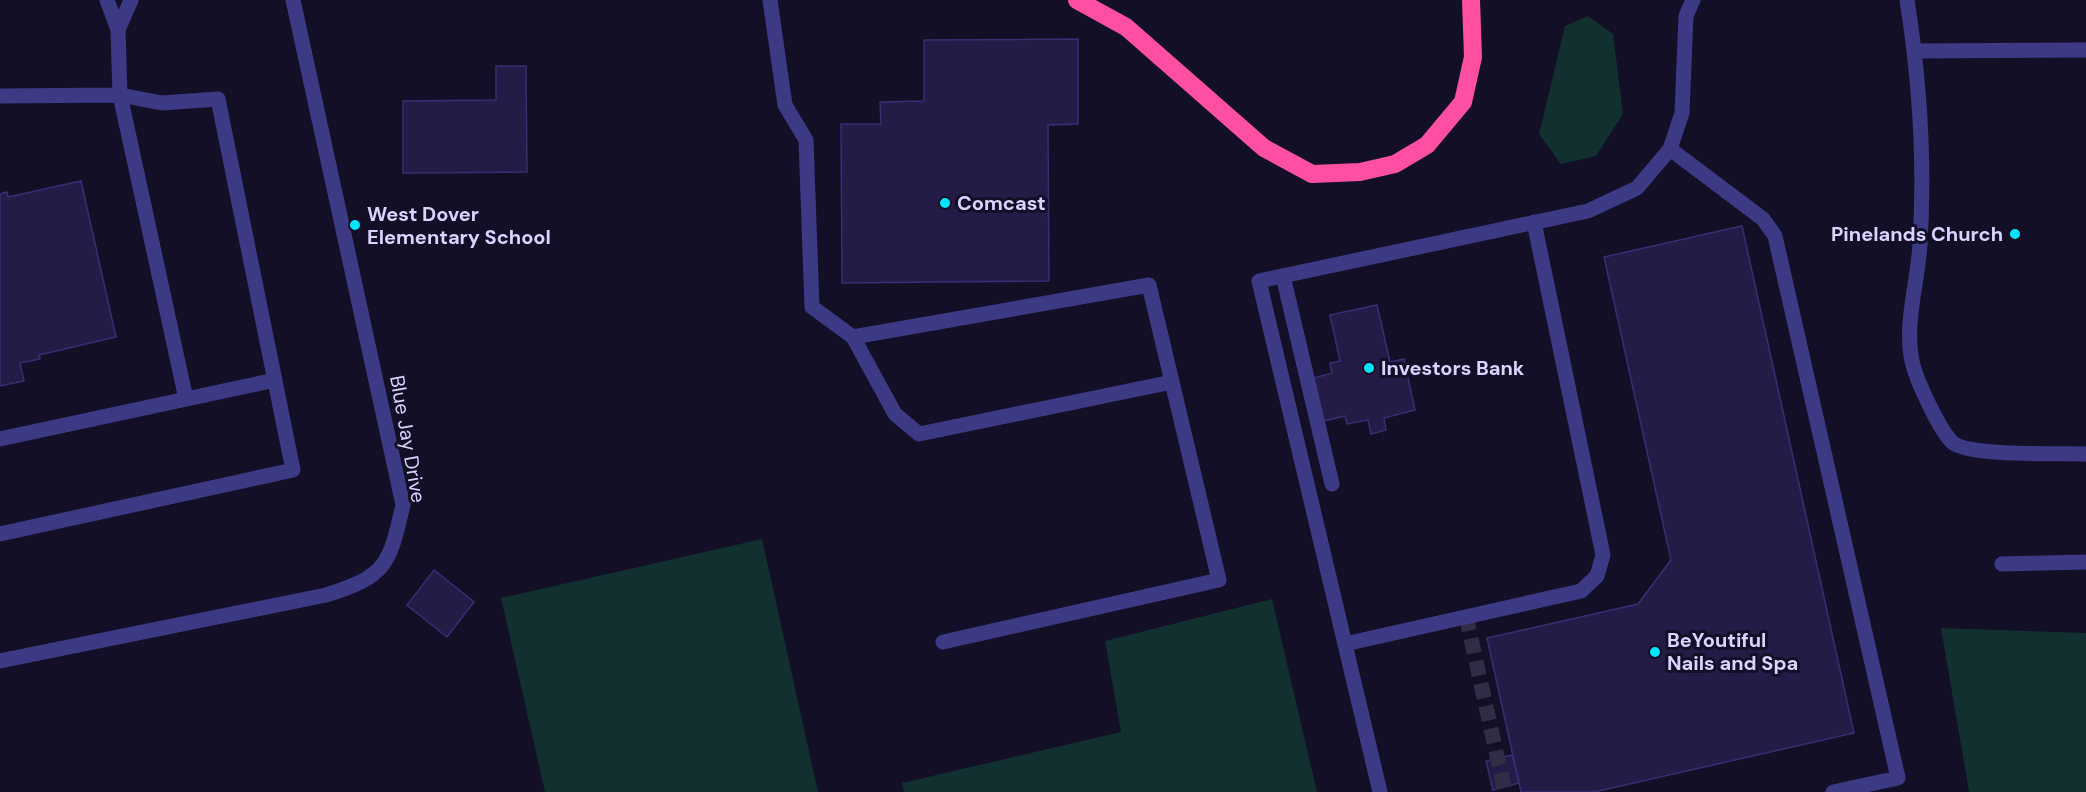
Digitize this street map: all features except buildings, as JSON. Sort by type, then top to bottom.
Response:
[{"type":"highway","points":[[1077,0],[1126,27],[1264,148],[1312,174],[1360,172],[1395,164],[1427,144],[1462,102],[1473,57],[1471,0]]},
{"type":"street","points":[[108,0],[118,30],[120,95],[186,399]]},
{"type":"street","points":[[118,30],[131,0]]},
{"type":"street","name":"Blue Jay Drive","points":[[0,661],[326,595],[362,584],[384,564],[393,547],[403,506],[293,0]]},
{"type":"street","points":[[770,0],[784,105],[806,140],[812,307],[853,337],[895,414],[919,434],[1172,382]]},
{"type":"street","points":[[1679,0],[1686,16]]},
{"type":"street","points":[[1380,792],[1259,280],[1588,211],[1636,188],[1670,149],[1682,113],[1686,16],[1693,0]]},
{"type":"street","points":[[1907,0],[1921,92],[1922,180],[1920,246],[1910,332],[1912,361],[1926,398],[1953,443],[1971,451],[2086,454]]},
{"type":"street","points":[[1915,51],[2086,50]]},
{"type":"street","points":[[0,96],[120,95],[162,103],[218,99],[293,470],[0,534]]},
{"type":"street","points":[[1670,149],[1763,219],[1775,236],[1898,778],[1833,792]]},
{"type":"street","points":[[1345,644],[1581,591],[1597,576],[1603,555],[1534,222]]},
{"type":"street","points":[[1283,276],[1332,484]]},
{"type":"street","points":[[853,337],[1149,285],[1219,580],[943,642]]},
{"type":"street","points":[[0,439],[275,380]]},
{"type":"street","points":[[2002,564],[2086,562]]},
{"type":"green space","points":[[1588,16],[1613,34],[1623,114],[1596,156],[1561,164],[1539,134],[1565,26]]},
{"type":"green space","points":[[762,539],[818,792],[545,792],[501,598]]},
{"type":"green space","points":[[1272,599],[1317,792],[904,792],[902,783],[1121,732],[1105,641]]},
{"type":"green space","points":[[1941,628],[2086,633],[2086,792],[1969,792]]},
{"type":"tunnel","points":[[1466,616],[1505,792]]},
{"type":"place","name":"Comcast","points":[[945,203]]},
{"type":"place","name":"West Dover Elementary School","points":[[355,225]]},
{"type":"place","name":"Pinelands Church","points":[[2015,234]]},
{"type":"place","name":"Investors Bank","points":[[1369,368]]},
{"type":"place","name":"BeYoutiful Nails and Spa","points":[[1655,652]]}]
